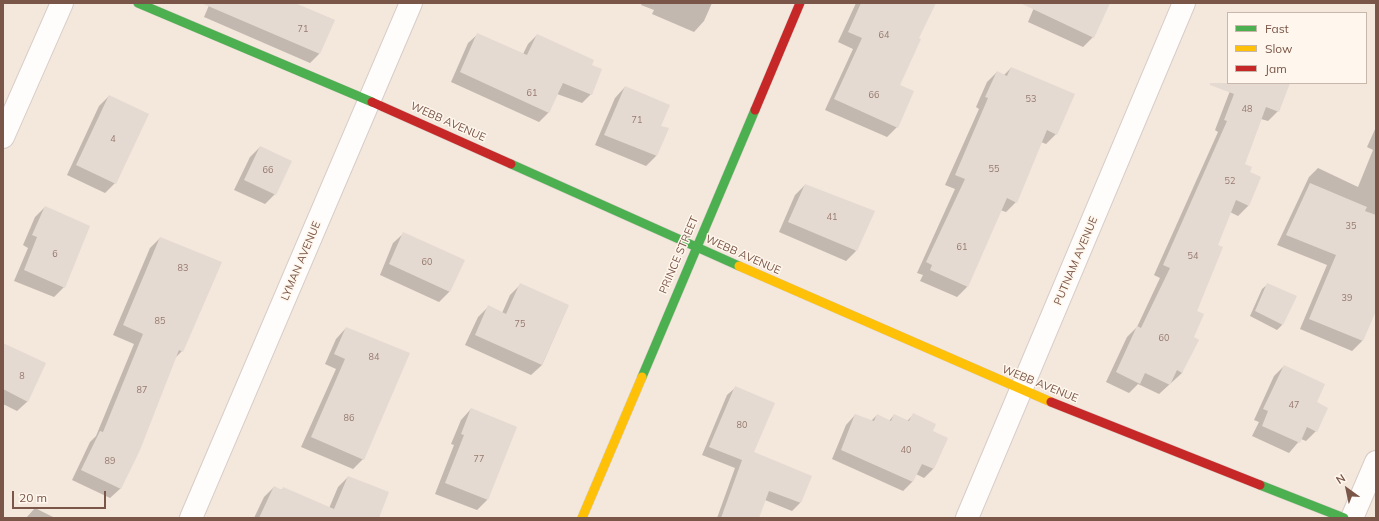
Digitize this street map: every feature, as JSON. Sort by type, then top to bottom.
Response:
[{"type":"street","points":[[3,137],[62,3]]},
{"type":"street","name":"WEBB AVENUE","points":[[138,3],[370,101],[695,247],[1021,390],[1344,518]]},
{"type":"street","name":"LYMAN AVENUE","points":[[191,518],[411,3]]},
{"type":"street","name":"PRINCE STREET","points":[[582,518],[695,247],[800,3]]},
{"type":"street","name":"PUTNAM AVENUE","points":[[967,518],[1184,3]]},
{"type":"street","points":[[1352,518],[1376,462]]},
{"type":"shaded area","points":[[3,3],[1376,3],[1376,518],[3,518]]},
{"type":"building","points":[[201,3],[295,3],[335,20],[320,54]]},
{"type":"building","points":[[861,3],[936,3],[919,38],[921,39],[900,85],[914,91],[898,128],[834,99],[862,38],[848,32]]},
{"type":"building","points":[[1020,3],[1110,3],[1094,38]]},
{"type":"building","points":[[477,33],[527,55],[537,34],[594,60],[592,65],[602,69],[592,95],[563,83],[549,113],[460,72]]},
{"type":"building","points":[[1011,67],[1075,94],[1057,135],[1047,130],[1017,203],[1007,198],[968,287],[930,270],[932,265],[926,262],[965,179],[955,175],[988,98],[985,97],[997,71],[1007,76]]},
{"type":"building","points":[[1210,83],[1290,84],[1279,112],[1266,107],[1245,164],[1252,167],[1250,172],[1261,177],[1249,206],[1236,200],[1218,245],[1223,247],[1197,311],[1204,314],[1194,337],[1199,340],[1182,373],[1177,370],[1170,385],[1145,373],[1140,384],[1116,372],[1137,326],[1141,328],[1170,268],[1163,265],[1227,121],[1224,120],[1234,94],[1210,85]]},
{"type":"building","points":[[625,86],[670,105],[661,126],[669,128],[657,156],[604,135]]},
{"type":"building","points":[[109,95],[149,114],[116,184],[76,165]]},
{"type":"building","points":[[260,146],[292,161],[276,195],[244,180]]},
{"type":"building","points":[[1310,183],[1367,207],[1365,211],[1376,215],[1376,311],[1363,341],[1309,319],[1336,255],[1286,235]]},
{"type":"building","points":[[805,184],[875,211],[857,251],[788,222]]},
{"type":"building","points":[[45,206],[90,226],[65,288],[24,270],[37,237],[32,235]]},
{"type":"building","points":[[403,232],[465,260],[450,292],[389,264]]},
{"type":"building","points":[[160,237],[222,262],[183,352],[179,350],[140,450],[121,489],[81,470],[100,431],[103,432],[143,334],[123,325]]},
{"type":"building","points":[[520,283],[569,305],[542,365],[475,335],[488,305],[506,314]]},
{"type":"building","points":[[1267,283],[1297,296],[1283,325],[1255,311]]},
{"type":"building","points":[[346,327],[410,353],[364,460],[311,437],[345,359],[334,354]]},
{"type":"building","points":[[3,343],[46,363],[28,402],[3,389]]},
{"type":"building","points":[[1284,365],[1325,384],[1317,402],[1328,408],[1317,432],[1307,427],[1300,443],[1262,426],[1268,411],[1263,409]]},
{"type":"building","points":[[735,386],[775,403],[754,452],[812,476],[801,503],[769,491],[759,518],[721,518],[742,460],[709,447]]},
{"type":"building","points":[[471,408],[517,427],[488,500],[445,483],[464,435],[461,434]]},
{"type":"building","points":[[913,413],[936,424],[933,431],[948,438],[934,469],[922,464],[913,482],[841,450],[855,414],[874,421],[877,414],[891,421],[894,414],[909,421]]},
{"type":"building","points":[[348,476],[389,492],[379,518],[259,518],[274,486],[282,490],[283,487],[334,509]]},
{"type":"traffic: fast","points":[[138,3],[372,102]]},
{"type":"traffic: fast","points":[[642,377],[755,110]]},
{"type":"traffic: fast","points":[[511,164],[739,266]]},
{"type":"traffic: fast","points":[[1260,485],[1344,518]]},
{"type":"traffic: slow","points":[[739,266],[1051,402]]},
{"type":"traffic: slow","points":[[582,518],[642,377]]},
{"type":"traffic: jam","points":[[755,110],[800,3]]},
{"type":"traffic: jam","points":[[372,102],[511,164]]},
{"type":"traffic: jam","points":[[1051,402],[1260,485]]}]
